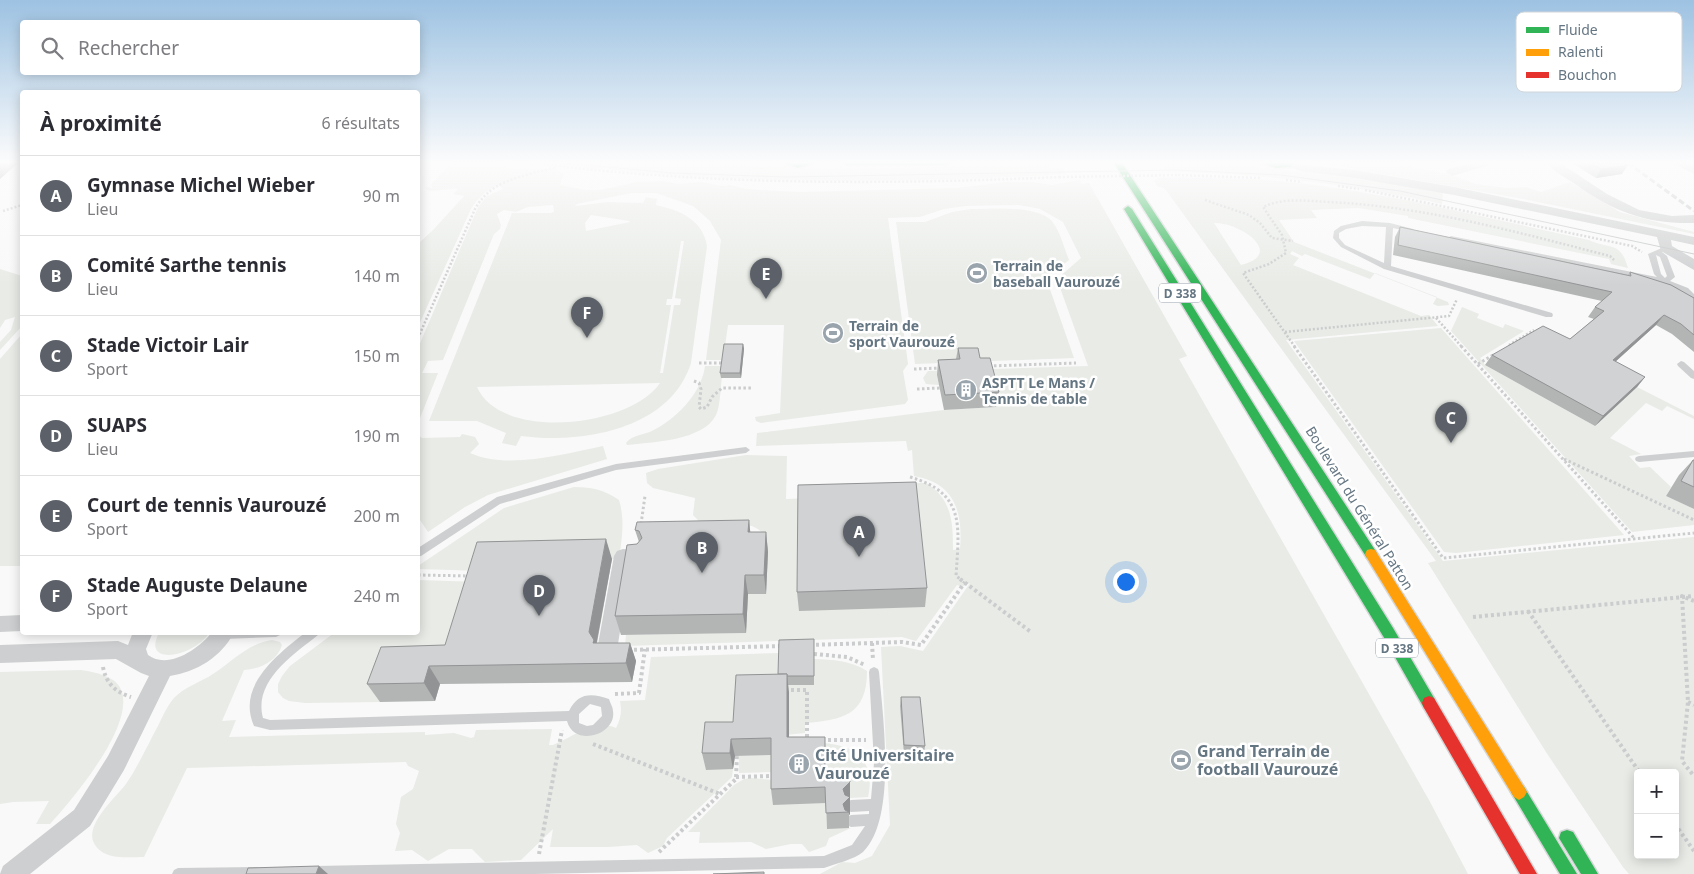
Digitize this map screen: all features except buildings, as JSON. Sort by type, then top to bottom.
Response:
[{"type":"main road","name":"D 338","points":[[1125,204],[1388,632],[1529,874]]},
{"type":"main road","name":"Boulevard du Général Patton","points":[[1146,204],[1477,721],[1569,874]]},
{"type":"main road","name":"D 338","points":[[1148,204],[1149,208]]},
{"type":"main road","points":[[1477,721],[1505,748]]},
{"type":"main road","points":[[1559,826],[1590,874]]},
{"type":"street","points":[[1503,204],[1662,245],[1685,258],[1694,266]]},
{"type":"street","points":[[1614,204],[1644,216],[1669,221],[1688,219]]},
{"type":"street","points":[[1662,245],[1694,241]]},
{"type":"street","points":[[607,650],[625,562]]},
{"type":"street","points":[[0,624],[20,623]]},
{"type":"street","points":[[139,660],[137,647],[142,635]]},
{"type":"street","points":[[0,654],[118,650],[139,660],[150,668],[163,670],[184,666],[196,660],[213,648],[223,635]]},
{"type":"street","points":[[11,874],[82,818],[116,763],[163,670]]},
{"type":"lane","points":[[1418,231],[1390,225],[1372,224],[1339,229],[1335,234],[1338,242],[1352,252],[1387,267],[1549,315]]},
{"type":"lane","points":[[1387,267],[1390,225]]},
{"type":"lane","points":[[1447,237],[1665,281],[1685,290],[1694,298]]},
{"type":"lane","points":[[1662,245],[1663,256],[1671,277],[1665,281]]},
{"type":"lane","points":[[1662,245],[1652,254],[1658,274],[1665,281]]},
{"type":"lane","points":[[1681,364],[1694,376]]},
{"type":"lane","points":[[420,552],[496,502],[616,467],[746,450]]},
{"type":"lane","points":[[1639,459],[1694,454]]},
{"type":"lane","points":[[310,635],[278,660],[266,677],[255,704],[254,715],[258,722],[270,725],[568,716],[589,699],[605,703],[609,712],[608,718],[601,728],[589,732],[578,730],[568,716]]},
{"type":"lane","points":[[304,872],[536,871],[645,865],[824,862],[859,848],[873,820],[880,789],[874,672]]},
{"type":"lane","points":[[851,806],[876,805]]},
{"type":"lane","points":[[851,821],[873,820]]},
{"type":"lane","points":[[178,874],[266,872]]},
{"type":"path","points":[[420,333],[478,204]]},
{"type":"path","points":[[1215,204],[1254,218],[1272,238],[1293,241]]},
{"type":"path","points":[[1434,204],[1632,246],[1647,253]]},
{"type":"path","points":[[3,211],[20,207]]},
{"type":"path","points":[[1243,273],[1443,558],[1694,534]]},
{"type":"path","points":[[1284,332],[1449,316],[1462,290]]},
{"type":"path","points":[[1436,318],[1635,539]]},
{"type":"path","points":[[1506,347],[1533,331],[1540,336]]},
{"type":"path","points":[[1514,342],[1519,345]]},
{"type":"path","points":[[1478,364],[1499,351]]},
{"type":"path","points":[[699,363],[731,363]]},
{"type":"path","points":[[980,366],[1076,363]]},
{"type":"path","points":[[914,369],[942,368]]},
{"type":"path","points":[[694,381],[699,383],[701,389],[699,407],[701,409],[707,407],[712,397],[722,388],[752,388]]},
{"type":"path","points":[[917,389],[940,388]]},
{"type":"path","points":[[1562,458],[1694,520]]},
{"type":"path","points":[[910,477],[924,480],[939,487],[952,504],[958,529],[956,576],[1031,632]]},
{"type":"path","points":[[420,575],[472,576]]},
{"type":"path","points":[[803,645],[902,642],[921,645],[965,582]]},
{"type":"path","points":[[1682,596],[1694,601]]},
{"type":"path","points":[[1682,596],[1688,702],[1682,761],[1694,776]]},
{"type":"path","points":[[1473,617],[1694,596]]},
{"type":"path","points":[[1528,611],[1637,769]]},
{"type":"path","points":[[872,643],[874,672]]},
{"type":"path","points":[[607,650],[783,646]]},
{"type":"path","points":[[605,703],[615,694],[639,693],[645,650]]},
{"type":"path","points":[[814,654],[850,657],[874,672]]},
{"type":"path","points":[[102,663],[106,680],[112,687],[126,695],[148,701]]},
{"type":"path","points":[[778,690],[807,690],[807,741]]},
{"type":"path","points":[[1688,702],[1694,705]]},
{"type":"path","points":[[536,871],[561,732],[568,716]]},
{"type":"path","points":[[561,732],[570,735]]},
{"type":"path","points":[[800,741],[877,740]]},
{"type":"path","points":[[588,742],[720,794]]},
{"type":"path","points":[[645,865],[736,777],[737,750]]},
{"type":"path","points":[[736,777],[773,776]]},
{"type":"path","points":[[1679,830],[1694,851]]},
{"type":"shaded area","points":[[457,204],[475,204],[420,323],[420,242]]},
{"type":"shaded area","points":[[481,204],[578,204],[575,206],[593,204],[656,204],[682,213],[701,229],[707,246],[691,363],[680,386],[664,404],[644,418],[621,428],[596,434],[570,437],[545,438],[521,436],[516,446],[502,443],[506,433],[477,421],[429,421],[512,213],[550,213],[554,212],[553,205],[528,207],[516,212],[504,210],[497,214],[501,225],[500,229],[494,234],[443,360],[428,361],[422,373],[438,373],[420,418],[420,343]],"holes":[[[591,215],[630,222],[586,231],[585,223]],[[681,241],[684,241],[675,298],[681,299],[680,305],[674,305],[663,373],[660,373],[671,305],[666,305],[667,299],[672,299]],[[660,383],[645,398],[623,410],[596,418],[567,422],[538,422],[512,416],[491,404],[477,387]]]},
{"type":"shaded area","points":[[687,204],[1101,204],[1187,356],[1179,359],[1429,800],[1468,874],[820,874],[842,862],[855,863],[872,856],[890,825],[881,647],[900,646],[923,651],[970,583],[962,587],[957,585],[916,641],[902,637],[625,646],[626,635],[745,633],[748,593],[765,557],[767,548],[766,539],[762,532],[752,526],[702,524],[693,515],[695,498],[653,488],[647,483],[646,473],[658,469],[746,455],[787,456],[786,499],[816,498],[816,484],[926,483],[935,489],[946,504],[951,521],[953,550],[960,549],[960,523],[954,501],[939,485],[914,476],[912,450],[908,451],[906,441],[756,446],[757,433],[944,410],[996,407],[937,375],[939,385],[926,384],[923,378],[928,371],[1088,366],[1057,279],[1081,258],[1063,222],[1040,209],[1018,205],[966,206],[944,209],[920,217],[888,218],[908,364],[903,371],[908,400],[905,404],[761,423],[756,421],[755,417],[780,413],[784,325],[728,325],[723,360],[706,360],[721,240],[710,221],[693,206]]},
{"type":"shaded area","points":[[1176,204],[1424,204],[1589,240],[1618,249],[1625,259],[1628,268],[1611,264],[1609,259],[1408,218],[1408,216],[1358,208],[1311,210],[1317,218],[1279,220],[1294,242],[1375,273],[1370,279],[1305,254],[1302,256],[1292,251],[1290,254],[1299,258],[1293,265],[1421,316],[1429,315],[1438,326],[1286,340],[1443,561],[1694,537],[1694,874],[1629,874],[1623,867],[1546,752],[1428,563],[1436,561]],"holes":[[[1214,223],[1236,228],[1254,239],[1259,247],[1259,254],[1254,260],[1241,265]]]},
{"type":"shaded area","points":[[1546,204],[1606,204],[1620,212],[1694,232],[1694,234]]},
{"type":"shaded area","points":[[1003,208],[1028,210],[1039,213],[1054,224],[1069,260],[1046,278],[1074,358],[915,364],[896,222],[925,222],[952,212],[971,209]]},
{"type":"shaded area","points":[[0,269],[20,275],[20,328],[0,350],[0,342],[11,330],[15,317],[5,320],[0,328]]},
{"type":"shaded area","points":[[1375,273],[1437,297],[1437,298]]},
{"type":"shaded area","points":[[1437,298],[1448,302],[1449,305],[1438,306],[1433,304]]},
{"type":"shaded area","points":[[1462,307],[1479,314],[1477,318],[1503,328],[1505,324],[1524,331],[1480,358],[1485,365],[1595,426],[1637,387],[1694,416],[1694,419],[1667,406],[1662,411],[1646,403],[1610,438],[1641,454],[1629,456],[1640,468],[1650,467],[1671,487],[1666,496],[1694,509],[1694,525],[1632,532],[1451,331]]},
{"type":"shaded area","points":[[1441,328],[1624,535],[1456,553],[1444,552],[1294,341]]},
{"type":"shaded area","points":[[20,336],[20,566],[0,566],[0,359]]},
{"type":"shaded area","points":[[705,366],[723,366],[718,411],[709,424],[689,435],[676,439],[627,445],[626,443],[636,436],[650,432],[669,421],[685,405],[698,387],[703,377]]},
{"type":"shaded area","points":[[462,434],[475,437],[479,444],[470,453],[485,458],[501,460],[536,459],[603,446],[607,459],[488,495],[465,507],[428,532],[420,520],[420,436],[460,437]]},
{"type":"shaded area","points":[[574,487],[598,490],[608,494],[619,500],[621,507],[622,536],[619,559],[486,561],[483,571],[420,569],[420,565],[504,508]]},
{"type":"shaded area","points":[[420,580],[480,582],[456,664],[380,702],[305,703],[289,701],[278,692],[278,684],[290,666],[331,635],[420,635]]},
{"type":"shaded area","points":[[158,635],[207,635],[192,648],[172,655],[157,651],[155,644]]},
{"type":"shaded area","points":[[272,640],[280,642],[282,645],[276,656],[267,664],[244,670],[222,721],[236,720],[229,737],[425,732],[425,735],[454,733],[471,738],[474,737],[476,730],[552,729],[549,745],[553,745],[592,727],[600,725],[616,728],[621,715],[620,701],[645,700],[651,657],[780,653],[814,685],[814,659],[835,660],[861,667],[867,671],[863,697],[857,706],[841,717],[805,723],[805,733],[736,740],[706,769],[733,769],[732,777],[667,838],[663,846],[648,853],[637,845],[550,847],[553,829],[521,860],[485,862],[472,849],[449,849],[428,861],[412,850],[395,851],[400,833],[396,824],[401,797],[413,789],[419,771],[408,766],[406,762],[187,768],[144,857],[123,857],[108,855],[102,852],[93,841],[94,826],[103,811],[131,777],[174,698],[213,674],[248,649]]},
{"type":"shaded area","points":[[81,670],[96,673],[116,682],[123,700],[121,718],[113,738],[101,758],[73,797],[50,824],[36,824],[49,801],[0,804],[0,672]]},
{"type":"shaded area","points":[[821,743],[844,747],[860,757],[866,764],[869,774],[868,797],[850,798],[824,790]]},
{"type":"shaded area","points":[[773,755],[773,772],[739,773],[739,756]]},
{"type":"shaded area","points":[[744,779],[773,780],[826,803],[827,828],[851,828],[829,838],[826,846],[809,852],[802,844],[791,844],[766,849],[751,842],[699,843],[700,832],[688,832],[734,785]]},
{"type":"tram line","points":[[1460,204],[1694,254]]},
{"type":"railway","points":[[1684,204],[1694,211]]},
{"type":"traffic: fast","points":[[1144,204],[1371,554]]},
{"type":"traffic: fast","points":[[1128,209],[1388,632],[1429,703]]},
{"type":"traffic: fast","points":[[1519,792],[1569,874]]},
{"type":"traffic: fast","points":[[1567,838],[1590,874]]},
{"type":"traffic: slow","points":[[1371,554],[1519,792]]},
{"type":"traffic: jam","points":[[1429,703],[1529,874]]},
{"type":"place","name":"Terrain de baseball Vaurouzé","points":[[977,273]]},
{"type":"place","name":"Court de tennis Vaurouzé","points":[[766,299]]},
{"type":"place","name":"Terrain de sport Vaurouzé","points":[[833,333]]},
{"type":"place","name":"Stade Auguste Delaune","points":[[587,338]]},
{"type":"place","name":"ASPTT Le Mans / Tennis de table","points":[[966,390]]},
{"type":"place","name":"Stade Victoir Lair","points":[[1451,443]]},
{"type":"place","name":"Gymnase Michel Wieber","points":[[859,557]]},
{"type":"place","name":"Comité Sarthe tennis","points":[[702,573]]},
{"type":"place","name":"SUAPS","points":[[539,616]]},
{"type":"place","name":"Grand Terrain de football Vaurouzé","points":[[1181,760]]},
{"type":"place","name":"Cité Universitaire Vaurouzé","points":[[799,764]]}]
